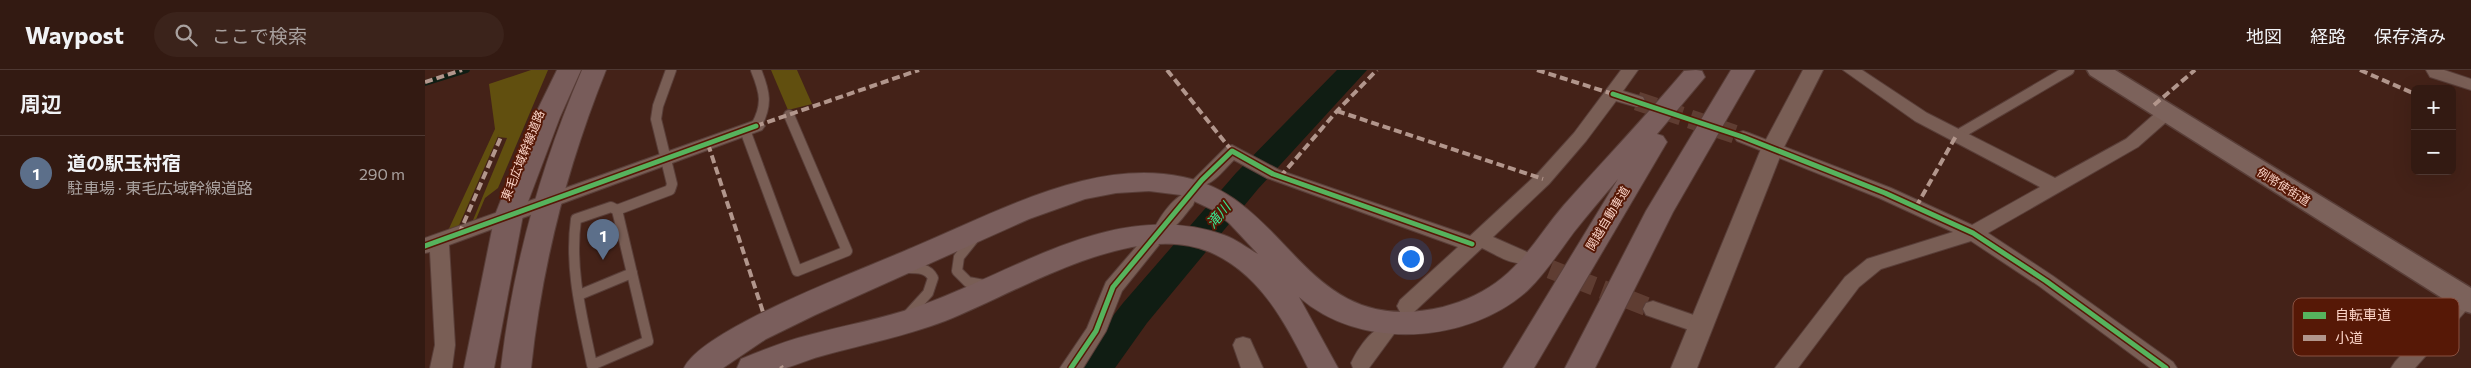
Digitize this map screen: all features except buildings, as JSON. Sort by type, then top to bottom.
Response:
[{"type":"highway","name":"東毛広域幹線道路","points":[[479,368],[509,216],[547,117],[569,70]]},
{"type":"highway","points":[[516,368],[525,303],[546,202],[567,137],[594,70]]},
{"type":"highway","points":[[1580,368],[1660,211],[1743,70]]},
{"type":"highway","points":[[699,368],[761,327],[983,228],[1045,203],[1100,186],[1156,181],[1195,190],[1221,202],[1250,224],[1300,282],[1320,298],[1347,312],[1377,320],[1413,323],[1465,314],[1489,303],[1511,288],[1525,274],[1569,219],[1696,74]]},
{"type":"highway","name":"関越自動車道","points":[[1518,368],[1696,74]]},
{"type":"highway","points":[[752,368],[805,347],[895,326],[946,308],[1000,283],[1105,242],[1130,237],[1159,235],[1188,236],[1229,248],[1254,266],[1277,290],[1298,320],[1323,368]]},
{"type":"main road","name":"例幣使街道","points":[[2098,70],[2468,300]]},
{"type":"street","points":[[1407,306],[1543,179],[1580,137],[1631,70]]},
{"type":"street","points":[[1684,368],[1772,149],[1813,70]]},
{"type":"street","points":[[1851,70],[1921,117],[2057,187]]},
{"type":"street","points":[[2434,70],[2435,74],[2471,85]]},
{"type":"street","points":[[1613,94],[1637,102]]},
{"type":"street","points":[[1786,368],[1852,282],[1874,264],[1973,233],[2132,143],[2166,112]]},
{"type":"street","points":[[441,368],[445,345],[432,244],[750,128]]},
{"type":"street","points":[[1743,138],[1885,193],[1973,233],[2166,368]]},
{"type":"street","points":[[1071,368],[1096,331],[1113,287],[1159,235],[1195,190],[1232,151],[1244,160],[1273,174],[1520,257]]},
{"type":"street","points":[[2459,309],[2468,300]]},
{"type":"street","points":[[1653,309],[1701,326]]},
{"type":"street","points":[[1361,364],[1384,334]]},
{"type":"street","points":[[1243,344],[1252,368]]},
{"type":"street","points":[[2402,368],[2414,356]]},
{"type":"lane","points":[[617,210],[648,341],[592,365],[575,271],[573,234],[576,219],[611,207],[617,210],[670,190],[672,184],[656,113],[671,70]]},
{"type":"lane","points":[[755,70],[767,103],[766,111],[750,128],[797,271],[847,251],[789,115]]},
{"type":"lane","points":[[1956,136],[2069,70]]},
{"type":"lane","points":[[983,228],[957,260],[957,270],[962,279],[968,283],[978,285],[1000,283]]},
{"type":"lane","points":[[880,274],[893,269],[918,268],[928,272],[933,280],[932,289],[926,298],[895,326]]},
{"type":"lane","points":[[579,295],[632,274]]},
{"type":"shaded area","points":[[531,70],[548,70],[498,188],[485,198],[474,224],[471,225],[507,138],[498,137],[499,134],[457,230],[446,235],[495,129],[489,84]]},
{"type":"shaded area","points":[[771,70],[797,70],[812,104],[788,110]]},
{"type":"waterway","points":[[425,83],[467,70]]},
{"type":"waterway","name":"滝川","points":[[1094,368],[1135,313],[1247,181],[1353,70]]},
{"type":"tunnel","points":[[1637,101],[1743,137]]},
{"type":"tunnel","points":[[1524,259],[1653,309]]},
{"type":"marked path","points":[[425,82],[462,70]]},
{"type":"marked path","points":[[756,126],[919,70]]},
{"type":"marked path","points":[[1167,70],[1232,151]]},
{"type":"marked path","points":[[1280,177],[1337,111],[1377,70]]},
{"type":"marked path","points":[[1537,70],[1613,94]]},
{"type":"marked path","points":[[2154,105],[2195,70]]},
{"type":"marked path","points":[[2360,70],[2411,92]]},
{"type":"marked path","points":[[1337,111],[1543,179]]},
{"type":"marked path","points":[[1916,207],[1956,136]]},
{"type":"marked path","points":[[459,234],[501,137]]},
{"type":"marked path","points":[[708,144],[764,315]]},
{"type":"cycle path","points":[[1613,94],[1743,137],[1885,193],[1973,233],[2046,281],[2166,368]]},
{"type":"cycle path","points":[[425,246],[756,126]]},
{"type":"cycle path","points":[[1071,368],[1096,331],[1113,287],[1202,180],[1232,151],[1273,174],[1472,244]]},
{"type":"place","name":"道の駅玉村宿","points":[[603,260]]}]
